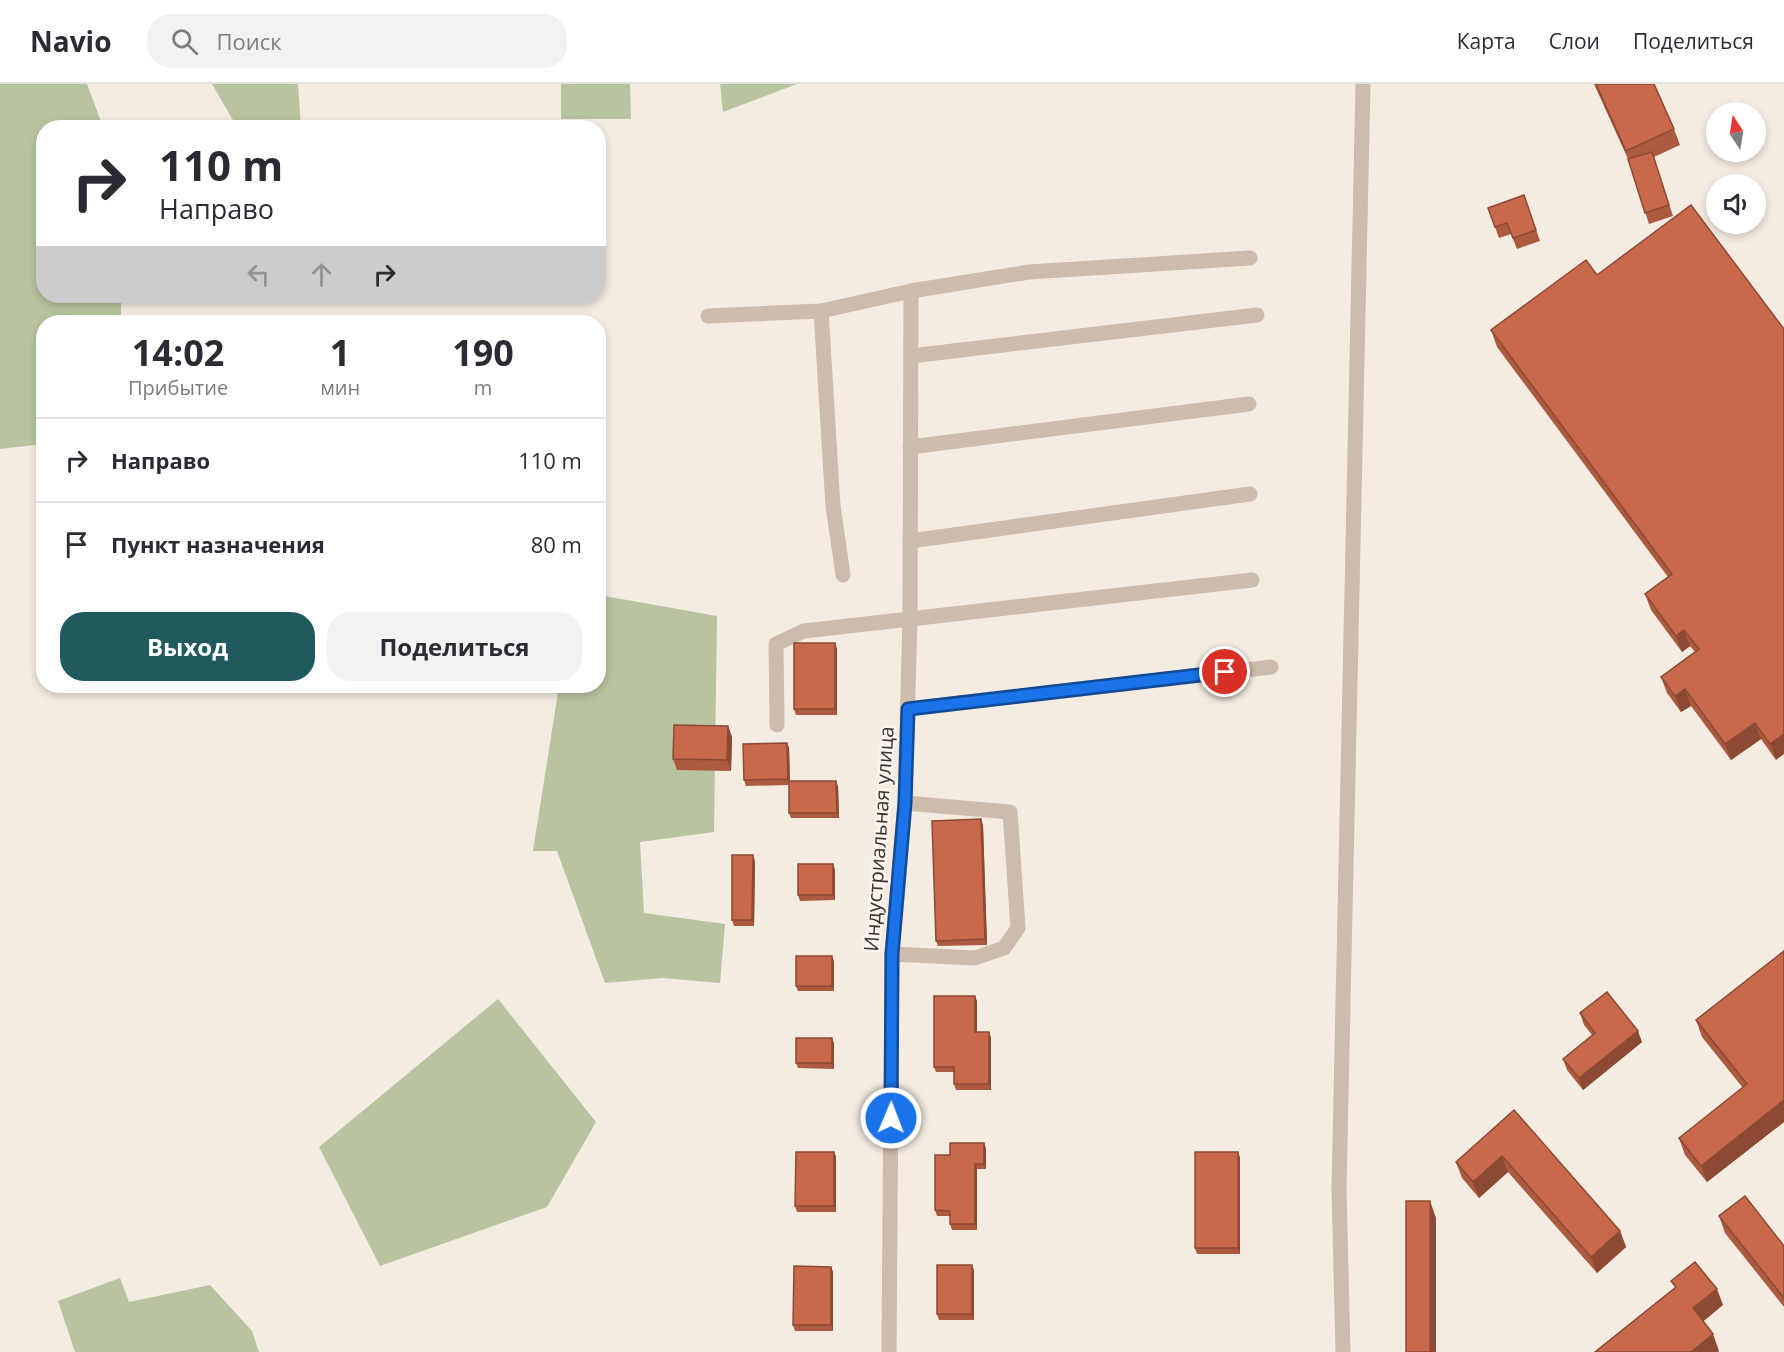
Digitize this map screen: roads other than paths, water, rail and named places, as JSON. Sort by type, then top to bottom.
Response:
[{"type":"street","points":[[1343,1352],[1339,1188],[1363,84]]},
{"type":"street","points":[[708,316],[821,310],[911,291],[1029,272],[1250,258]]},
{"type":"street","name":"Индустриальная улица","points":[[889,1352],[892,954],[905,803],[910,617],[911,291]]},
{"type":"street","points":[[821,310],[833,506],[843,574]]},
{"type":"street","points":[[911,356],[1257,315]]},
{"type":"street","points":[[910,447],[1249,404]]},
{"type":"street","points":[[910,541],[1250,494]]},
{"type":"street","points":[[777,725],[776,644],[804,631],[1252,579]]},
{"type":"street","points":[[908,709],[1271,667]]},
{"type":"street","points":[[892,954],[975,958],[1004,948],[1018,928],[1010,812],[905,803]]}]
